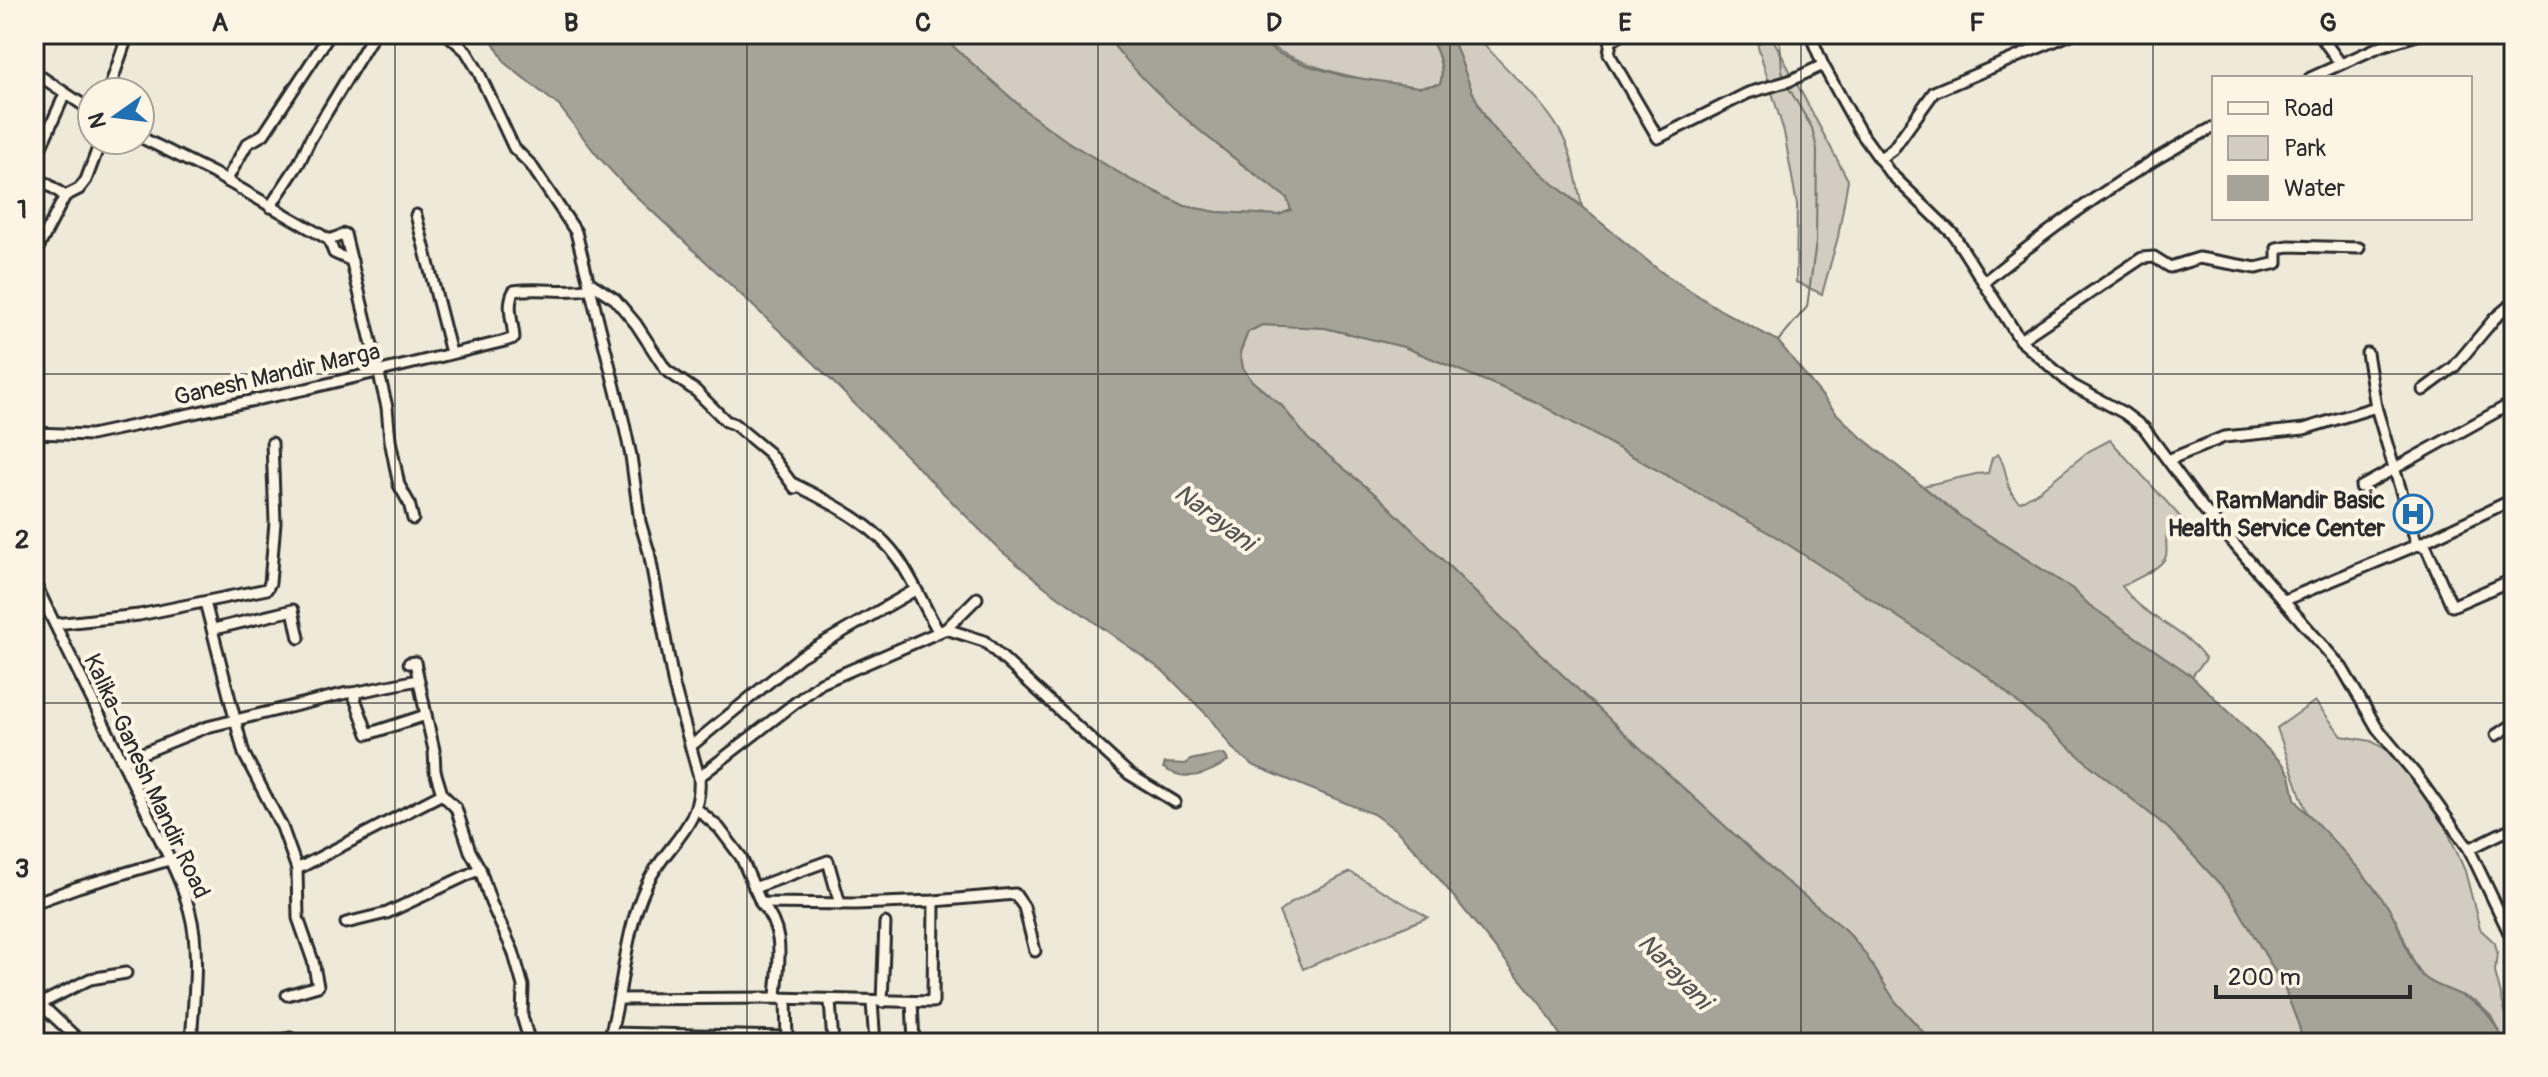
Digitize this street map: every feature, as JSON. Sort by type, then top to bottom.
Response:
[{"type":"street","points":[[114,76],[128,34]]},
{"type":"street","points":[[226,181],[247,144],[264,134],[330,34]]},
{"type":"street","points":[[270,207],[374,34]]},
{"type":"street","points":[[447,34],[466,51],[487,88],[514,148],[531,165],[576,232],[631,456],[640,522],[649,552],[674,686],[699,777],[697,809],[687,829],[645,887],[626,949],[610,1038],[788,1040],[781,998],[779,933],[734,846],[697,809]]},
{"type":"street","points":[[1623,34],[1611,41],[1609,54],[1658,138],[1748,93],[1789,81],[1823,65]]},
{"type":"street","points":[[1810,34],[1823,65],[1859,130],[1879,159],[1953,234],[2020,340],[2072,385],[2135,420],[2203,508],[2342,668],[2377,728],[2417,776],[2469,849],[2514,943]]},
{"type":"street","points":[[1879,159],[1893,149],[1934,92],[2071,34]]},
{"type":"street","points":[[2319,34],[2340,63]]},
{"type":"street","points":[[2314,76],[2381,46],[2420,34]]},
{"type":"street","points":[[34,72],[76,101]]},
{"type":"street","points":[[65,94],[40,149],[34,173],[65,196]]},
{"type":"street","points":[[1984,282],[2061,221],[2176,146],[2212,128]]},
{"type":"street","points":[[156,145],[329,240],[334,253],[352,261]]},
{"type":"street","points":[[34,256],[65,196],[79,189],[86,180],[95,156]]},
{"type":"street","points":[[416,215],[451,353]]},
{"type":"street","points":[[329,240],[345,234],[387,407],[399,485],[413,519]]},
{"type":"street","points":[[2020,340],[2142,258],[2154,257],[2170,267],[2199,258],[2256,268],[2277,263],[2277,248],[2359,248]]},
{"type":"street","points":[[590,285],[615,299],[636,324],[666,370],[696,391],[726,421],[769,453],[794,486],[842,508],[883,543],[898,559],[942,630],[984,641],[1129,774],[1175,802]]},
{"type":"street","name":"Ganesh Mandir Marga","points":[[34,433],[91,435],[378,372],[514,338],[509,299],[514,291],[566,292],[590,285]]},
{"type":"street","points":[[2423,390],[2454,367],[2495,318],[2514,302]]},
{"type":"street","points":[[2367,353],[2376,407],[2417,545]]},
{"type":"street","points":[[2361,487],[2514,402]]},
{"type":"street","points":[[2168,460],[2224,437],[2304,429],[2376,407]]},
{"type":"street","points":[[55,624],[139,615],[267,589],[275,522],[272,443]]},
{"type":"street","points":[[2285,600],[2417,545],[2514,499]]},
{"type":"street","points":[[2417,545],[2426,547],[2452,606],[2514,579]]},
{"type":"street","name":"Kalika-Ganesh Mandir Road","points":[[34,581],[123,761],[189,908],[196,963],[191,1043]]},
{"type":"street","points":[[691,746],[801,656],[915,590]]},
{"type":"street","points":[[699,777],[821,683],[942,630],[977,598]]},
{"type":"street","points":[[205,602],[244,754],[282,827],[297,869],[298,918],[318,986],[287,995]]},
{"type":"street","points":[[214,629],[293,610],[299,638]]},
{"type":"street","points":[[409,663],[415,662],[442,794],[456,808],[470,851],[513,951],[523,986],[522,1016],[530,1043]]},
{"type":"street","points":[[123,761],[235,718],[418,680]]},
{"type":"street","points":[[353,693],[364,731],[368,734],[426,715]]},
{"type":"street","points":[[2496,735],[2514,724]]},
{"type":"street","points":[[297,869],[442,794]]},
{"type":"street","points":[[2469,849],[2514,827]]},
{"type":"street","points":[[34,903],[104,878],[169,860]]},
{"type":"street","points":[[754,888],[828,861],[840,904]]},
{"type":"street","points":[[346,923],[387,913],[480,869]]},
{"type":"street","points":[[761,903],[934,901],[1015,894],[1024,907],[1035,951]]},
{"type":"street","points":[[619,999],[781,998],[933,1002],[934,901]]},
{"type":"street","points":[[875,1043],[885,923]]},
{"type":"street","points":[[82,1043],[37,1001],[90,979],[126,973]]},
{"type":"street","points":[[830,1001],[833,1043]]},
{"type":"street","points":[[912,1002],[914,1043]]},
{"type":"street","points":[[263,1043],[290,1038]]},
{"type":"green space","points":[[939,34],[1105,34],[1118,51],[1240,163],[1287,198],[1291,210],[1279,215],[1217,212],[1185,206],[1131,180],[1068,142],[1028,113]]},
{"type":"green space","points":[[1249,34],[1428,34],[1439,58],[1442,78],[1440,84],[1419,87],[1348,75],[1297,59]]},
{"type":"green space","points":[[1451,34],[1476,34],[1546,111],[1567,147],[1582,206],[1531,166],[1496,132],[1476,99]]},
{"type":"green space","points":[[1758,34],[1780,34],[1773,39],[1848,180],[1838,237],[1822,294],[1796,282],[1797,205],[1784,132],[1757,43],[1761,42]]},
{"type":"green space","points":[[1262,325],[1325,328],[1404,347],[1534,401],[1780,539],[1986,675],[2168,828],[2231,896],[2284,987],[2303,1043],[1933,1043],[1895,1001],[1846,930],[1783,879],[1656,763],[1381,499],[1308,439],[1282,406],[1252,381],[1243,368],[1240,353],[1248,332]]},
{"type":"green space","points":[[2110,440],[2184,521],[2168,530],[2164,561],[2147,574],[2122,586],[2131,598],[2187,639],[2206,659],[2192,676],[2089,605],[2074,590],[1961,517],[1923,486],[1988,473],[1992,458],[1998,454],[2011,492],[2020,502],[2039,491],[2089,451]]},
{"type":"green space","points":[[2315,701],[2342,736],[2371,741],[2384,748],[2415,780],[2445,825],[2465,871],[2480,929],[2495,943],[2495,972],[2506,1015],[2514,1021],[2514,1043],[2505,1043],[2491,1016],[2476,1001],[2423,977],[2386,904],[2307,813],[2277,728]]},
{"type":"green space","points":[[1350,872],[1428,917],[1303,969],[1279,912]]},
{"type":"water","name":"Narayani","points":[[488,34],[939,34],[1028,113],[1068,142],[1131,180],[1185,206],[1217,212],[1279,215],[1291,210],[1287,198],[1167,102],[1105,34],[1249,34],[1278,53],[1306,65],[1344,76],[1419,87],[1440,84],[1442,78],[1439,58],[1428,34],[1451,34],[1486,119],[1502,138],[1549,180],[1660,271],[1722,311],[1778,341],[1836,413],[1861,437],[1961,517],[2074,590],[2089,605],[2192,676],[2283,764],[2300,806],[2356,865],[2386,904],[2411,959],[2422,975],[2477,1004],[2489,1016],[2505,1043],[2303,1043],[2284,987],[2231,896],[2168,828],[1986,675],[1780,539],[1534,401],[1404,347],[1325,328],[1262,325],[1248,332],[1240,352],[1243,368],[1252,381],[1282,406],[1308,439],[1381,499],[1656,763],[1783,879],[1846,930],[1895,1001],[1933,1043],[1565,1043],[1542,1006],[1420,855],[1396,830],[1373,814],[1252,765],[1232,748],[1209,717],[1163,671],[1045,587],[1000,550],[814,363],[624,185],[559,106],[506,64]]},
{"type":"water","points":[[1225,755],[1228,761],[1197,775],[1180,775],[1163,768],[1165,763],[1186,764],[1190,760]]},
{"type":"waterway","points":[[1777,34],[1784,79]]},
{"type":"waterway","points":[[1778,341],[1807,307],[1816,242],[1817,149],[1812,128],[1787,85]]},
{"type":"place","name":"RamMandir Basic Health Service Center","points":[[2413,514]]}]
